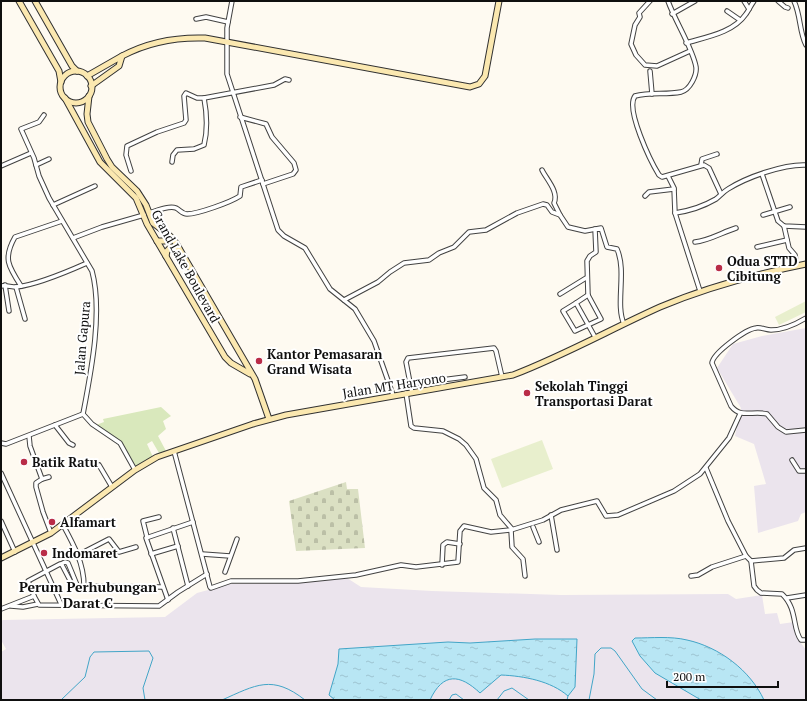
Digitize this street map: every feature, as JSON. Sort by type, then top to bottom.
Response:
[{"type":"street","points":[[19,1],[59,71],[61,83],[60,88],[65,98],[69,101],[80,102],[89,96],[91,86],[87,76],[77,71],[72,66],[35,1]]},
{"type":"street","points":[[232,1],[228,22],[227,74],[278,230],[284,236],[305,248],[330,288],[355,309],[374,341],[393,395]]},
{"type":"street","points":[[87,76],[140,47],[167,40],[194,38],[227,42],[470,87],[479,84],[485,76],[499,1]]},
{"type":"street","points":[[650,1],[639,13],[640,17],[635,24],[631,44],[641,61],[645,65],[657,66],[690,50]]},
{"type":"street","points":[[668,1],[672,14],[690,50],[696,70],[693,80],[686,90],[681,92],[635,96],[633,99],[633,114],[659,175],[662,177],[668,176],[701,165],[709,168],[721,194]]},
{"type":"street","points":[[672,14],[695,1]]},
{"type":"street","points":[[744,1],[749,9]]},
{"type":"street","points":[[686,43],[717,34],[731,27],[740,20],[754,1]]},
{"type":"street","points":[[778,1],[788,8]]},
{"type":"street","points":[[794,1],[799,12],[801,36],[806,45]]},
{"type":"street","points":[[727,11],[740,20]]},
{"type":"street","points":[[196,19],[206,17],[228,22]]},
{"type":"street","points":[[91,86],[119,66],[122,56]]},
{"type":"street","points":[[61,83],[67,74],[77,71]]},
{"type":"street","points":[[650,71],[652,94]]},
{"type":"street","points":[[131,171],[126,156],[127,146],[157,132],[184,123],[186,120],[184,96],[186,93],[197,98],[204,98],[274,85],[285,79],[289,80]]},
{"type":"street","name":"Grand Lake Boulevard","points":[[89,96],[87,114],[90,128],[112,167],[137,191],[153,223],[173,239],[179,248],[255,379],[269,419]]},
{"type":"street","name":"Grand Lake Boulevard","points":[[65,98],[100,162],[149,213],[157,241],[225,357],[231,363],[248,372],[255,379]]},
{"type":"street","points":[[172,162],[173,155],[176,150],[194,149],[204,145],[207,116],[204,98]]},
{"type":"street","name":"Jalan Gapura","points":[[44,115],[39,122],[21,129],[39,176],[53,205],[92,271],[94,279],[97,307],[83,414]]},
{"type":"street","points":[[73,238],[102,227],[171,207],[184,213],[193,213],[227,203],[240,196],[241,187],[293,174],[296,170],[294,163],[272,137],[266,124],[240,117]]},
{"type":"street","points":[[1,166],[31,153]]},
{"type":"street","points":[[701,165],[702,159],[717,154]]},
{"type":"street","points":[[36,165],[49,159]]},
{"type":"street","points":[[675,212],[687,211],[708,204],[738,184],[762,174],[795,165],[806,165]]},
{"type":"street","points":[[542,170],[552,186],[556,200],[554,204],[568,227],[586,230],[603,229],[606,246],[609,248],[615,248],[618,251],[621,270],[621,316],[624,324]]},
{"type":"street","points":[[762,174],[778,221],[784,226],[806,228]]},
{"type":"street","points":[[668,176],[674,190],[675,212],[700,291]]},
{"type":"street","points":[[53,205],[95,186]]},
{"type":"street","points":[[645,196],[649,192],[674,190]]},
{"type":"street","points":[[344,300],[378,282],[404,263],[430,260],[439,253],[458,245],[469,232],[486,230],[516,213],[543,204],[547,205],[553,212],[560,215]]},
{"type":"street","points":[[763,215],[790,207]]},
{"type":"street","points":[[25,318],[18,286],[8,264],[9,252],[15,237],[62,221]]},
{"type":"street","points":[[784,226],[789,248],[795,255],[797,266]]},
{"type":"street","points":[[695,242],[706,241],[712,236],[736,228]]},
{"type":"street","points":[[588,295],[563,312],[575,332],[601,318],[588,295],[586,278],[588,258],[596,252],[596,229]]},
{"type":"street","points":[[157,241],[165,241],[165,233]]},
{"type":"street","points":[[757,247],[787,240]]},
{"type":"street","points":[[166,256],[167,251],[171,247],[179,248]]},
{"type":"street","points":[[9,311],[3,285],[18,286],[54,276],[87,262]]},
{"type":"street","name":"Jalan MT Haryono","points":[[1,558],[51,534],[135,470],[157,457],[269,419],[393,395],[502,378],[533,367],[595,337],[700,291],[806,264]]},
{"type":"street","points":[[560,294],[586,278]]},
{"type":"street","points":[[576,303],[595,337]]},
{"type":"street","points":[[806,318],[791,326],[774,330],[753,329],[735,339],[713,358],[712,363],[731,406],[740,414],[764,413],[769,415],[778,427],[786,432],[806,430]]},
{"type":"street","points":[[502,378],[496,351],[490,348],[408,358],[406,362],[410,384],[409,393],[411,426],[414,428],[443,431],[459,439],[466,445],[476,459],[484,488],[496,500],[500,515],[512,530],[512,547],[523,559],[525,576]]},
{"type":"street","points":[[410,384],[465,377]]},
{"type":"street","points":[[1,442],[6,444],[83,414],[92,424],[120,443],[135,470]]},
{"type":"street","points":[[529,528],[561,510],[597,501],[606,516],[618,515],[674,491],[706,468],[729,438],[740,414]]},
{"type":"street","points":[[55,425],[69,443],[73,445]]},
{"type":"street","points":[[28,436],[42,479]]},
{"type":"street","points":[[174,451],[210,587],[231,581],[298,581],[356,575],[401,565],[416,567],[458,562],[460,531],[465,526],[491,532],[512,530],[533,525]]},
{"type":"street","points":[[792,460],[799,470],[806,471]]},
{"type":"street","points":[[99,465],[112,487]]},
{"type":"street","points":[[706,468],[728,521],[746,556],[751,561],[757,590],[761,593],[778,593],[787,598],[795,615],[798,635],[801,640],[806,640]]},
{"type":"street","points":[[1,473],[61,604]]},
{"type":"street","points":[[49,477],[36,483],[36,487],[51,534]]},
{"type":"street","points":[[551,515],[557,550]]},
{"type":"street","points":[[159,517],[143,522],[151,554],[168,600]]},
{"type":"street","points":[[1,521],[15,552]]},
{"type":"street","points":[[147,537],[193,522]]},
{"type":"street","points":[[533,525],[539,542]]},
{"type":"street","points":[[63,526],[78,555],[84,573],[84,586]]},
{"type":"street","points":[[173,528],[188,586]]},
{"type":"street","points":[[78,555],[110,539],[119,552],[136,547]]},
{"type":"street","points":[[225,572],[237,539]]},
{"type":"street","points":[[442,565],[443,545],[448,542],[460,544]]},
{"type":"street","points":[[151,554],[178,546]]},
{"type":"street","points":[[751,561],[784,558],[794,550],[806,548]]},
{"type":"street","points":[[202,554],[230,556]]},
{"type":"street","points":[[691,576],[698,575],[712,567],[746,556]]},
{"type":"street","points":[[38,604],[28,581],[61,564],[72,585],[162,587]]},
{"type":"street","points":[[10,606],[61,604],[159,606],[207,574]]},
{"type":"street","points":[[787,598],[806,595]]},
{"type":"street","points":[[1,609],[34,596]]},
{"type":"shaded area","points":[[806,328],[806,512],[801,514],[798,521],[758,533],[754,486],[766,484],[754,444],[735,436],[741,408],[717,368],[733,344],[762,336]]},
{"type":"shaded area","points":[[347,578],[361,587],[432,591],[561,595],[728,594],[736,599],[762,595],[765,614],[777,613],[780,624],[794,622],[798,639],[806,650],[806,700],[1,700],[1,652],[6,649],[1,640],[1,621],[3,620],[165,617],[197,593],[230,584],[304,583]]},
{"type":"green space","points":[[806,301],[806,312],[779,325],[775,317]]},
{"type":"green space","points":[[161,407],[171,416],[163,421],[166,429],[158,436],[166,451],[159,453],[152,441],[147,444],[153,457],[135,467],[119,443],[110,434],[96,425],[104,422],[103,419]]},
{"type":"green space","points":[[542,440],[553,469],[502,488],[491,459]]},
{"type":"green space","points":[[346,482],[347,489],[358,489],[365,548],[296,551],[289,501]]},
{"type":"water","points":[[635,638],[681,639],[699,643],[711,648],[732,661],[742,670],[751,679],[764,700],[701,700],[655,673],[640,656],[632,641]]},
{"type":"water","points":[[535,639],[577,639],[575,687],[568,696],[554,687],[537,680],[501,675],[480,693],[466,682],[459,679],[446,680],[440,684],[430,700],[335,700],[329,695],[338,664],[339,649],[448,642],[470,643]]},
{"type":"waterway","points":[[589,700],[594,674],[595,654],[601,648],[611,648],[615,651],[642,689],[657,700]]},
{"type":"waterway","points":[[61,700],[85,677],[90,657],[94,652],[149,651],[153,658],[143,688],[145,700]]},
{"type":"waterway","points":[[222,700],[245,690],[264,685],[283,687],[305,700]]},
{"type":"waterway","points":[[497,700],[504,691],[512,688],[529,700]]},
{"type":"waterway","points":[[449,700],[452,695],[456,694],[464,700]]},
{"type":"waterway","points":[[567,700],[568,696]]},
{"type":"place","name":"Odua STTD Cibitung","points":[[719,268]]},
{"type":"place","name":"Kantor Pemasaran Grand Wisata","points":[[259,361]]},
{"type":"place","name":"Sekolah Tinggi Transportasi Darat","points":[[527,393]]},
{"type":"place","name":"Batik Ratu","points":[[24,462]]},
{"type":"place","name":"Alfamart","points":[[52,522]]},
{"type":"place","name":"Indomaret","points":[[44,553]]},
{"type":"district","name":"Perum Perhubungan Darat C","points":[[88,596]]}]
